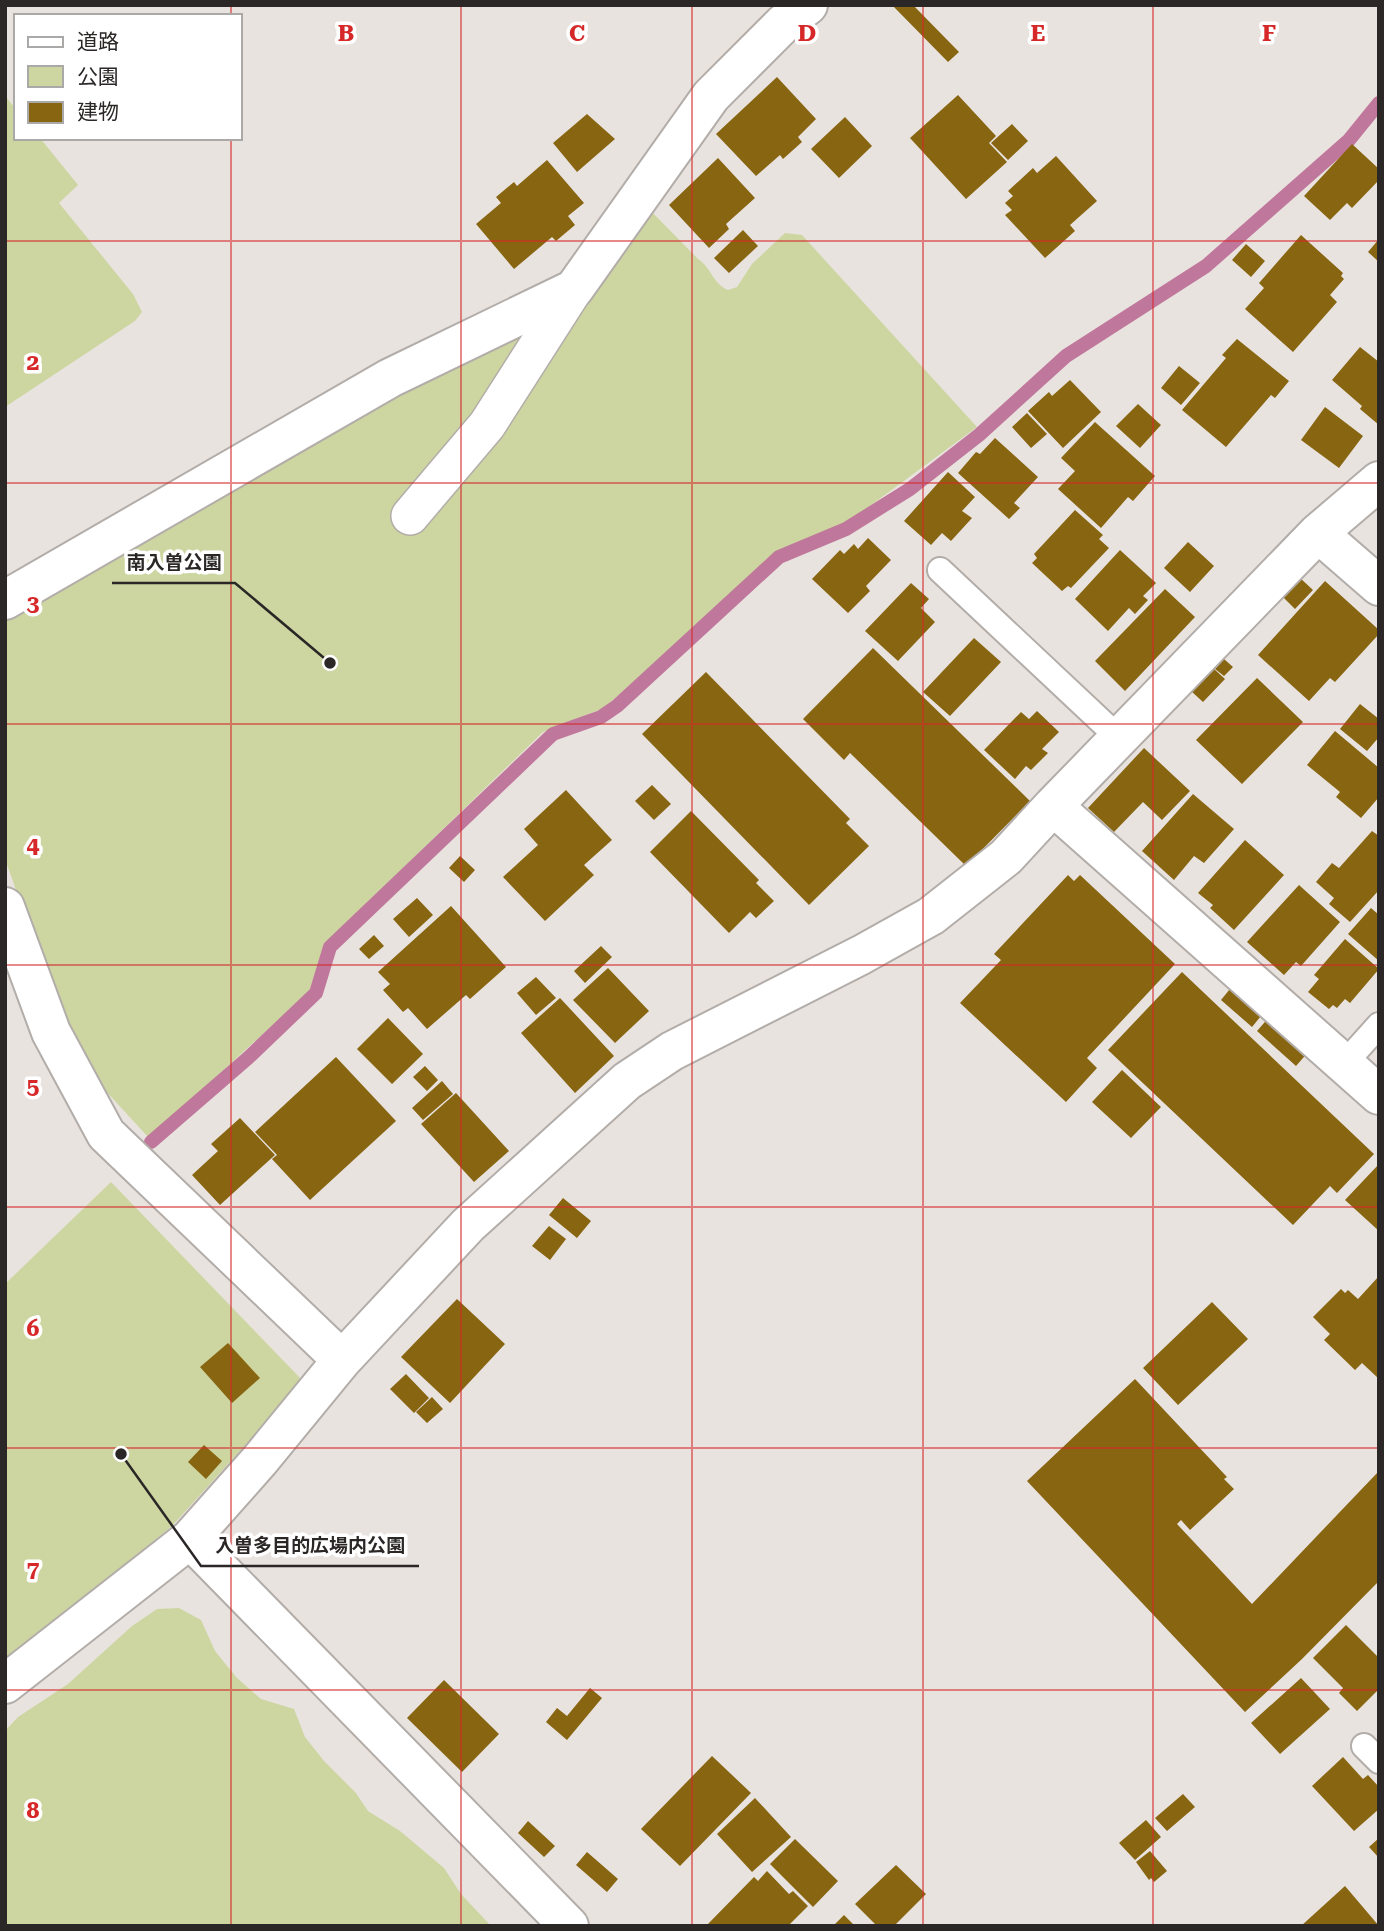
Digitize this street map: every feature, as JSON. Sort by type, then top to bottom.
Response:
[{"type":"street","points":[[410,516],[487,425],[575,289],[711,96],[783,24],[808,5]]},
{"type":"street","points":[[5,600],[390,378],[575,289]]},
{"type":"street","points":[[5,1684],[190,1539],[260,1460],[342,1360],[467,1225],[627,1081],[673,1051],[850,961],[931,916],[1006,857],[1318,533],[1379,481]]},
{"type":"street","points":[[1318,533],[1379,586]]},
{"type":"street","points":[[1053,806],[1379,1095]]},
{"type":"street","points":[[5,907],[51,1032],[106,1134],[342,1360]]},
{"type":"street","points":[[190,1539],[569,1926]]},
{"type":"lane","points":[[940,570],[1119,738]]},
{"type":"lane","points":[[1344,1064],[1379,1025]]},
{"type":"green space","points":[[5,96],[14,107],[14,140],[42,140],[78,185],[59,203],[133,294],[142,312],[135,321],[5,407]]},
{"type":"green space","points":[[645,205],[702,262],[719,284],[728,290],[737,287],[752,264],[785,233],[802,235],[977,427],[836,531],[778,553],[604,708],[543,732],[324,945],[309,992],[149,1138],[91,1075],[51,988],[5,859],[5,619],[420,377],[531,327]]},
{"type":"green space","points":[[111,1182],[303,1381],[172,1526],[5,1663],[5,1284]]},
{"type":"green space","points":[[179,1608],[201,1620],[215,1651],[237,1678],[261,1699],[294,1709],[305,1737],[324,1761],[356,1793],[368,1811],[400,1831],[444,1868],[461,1894],[491,1926],[5,1926],[5,1731],[18,1717],[68,1684],[132,1626],[157,1609]]},
{"type":"building","points":[[892,5],[913,5],[959,52],[948,62]]},
{"type":"building","points":[[777,77],[816,119],[798,137],[802,142],[783,159],[780,155],[756,176],[716,134]]},
{"type":"building","points":[[958,95],[996,136],[989,143],[1007,162],[966,199],[910,138]]},
{"type":"building","points":[[587,114],[615,139],[577,172],[553,143]]},
{"type":"building","points":[[845,117],[872,146],[839,178],[811,149]]},
{"type":"building","points":[[1012,124],[1028,141],[1008,160],[991,143]]},
{"type":"building","points":[[1352,144],[1379,169],[1379,180],[1352,208],[1347,203],[1330,220],[1304,196]]},
{"type":"building","points":[[1056,156],[1097,201],[1070,225],[1075,231],[1045,258],[1005,215],[1012,210],[1005,203],[1013,196],[1008,191],[1033,168],[1037,173]]},
{"type":"building","points":[[718,158],[755,198],[726,224],[729,229],[709,248],[669,205]]},
{"type":"building","points":[[547,160],[584,203],[568,216],[575,225],[556,241],[552,237],[514,269],[476,224],[501,203],[496,197],[514,182],[517,186]]},
{"type":"building","points":[[743,230],[758,246],[729,273],[714,258]]},
{"type":"building","points":[[1301,235],[1343,273],[1341,276],[1344,279],[1330,295],[1337,302],[1293,352],[1245,309],[1264,288],[1259,283]]},
{"type":"building","points":[[1379,239],[1379,262],[1368,252]]},
{"type":"building","points":[[1246,244],[1265,261],[1251,277],[1232,260]]},
{"type":"building","points":[[1237,339],[1289,381],[1275,398],[1271,395],[1226,447],[1182,410],[1226,358],[1222,355]]},
{"type":"building","points":[[1360,347],[1379,362],[1379,425],[1332,380]]},
{"type":"building","points":[[1179,366],[1200,383],[1181,405],[1161,388]]},
{"type":"building","points":[[1070,380],[1101,412],[1063,448],[1028,411],[1049,392],[1052,396]]},
{"type":"building","points":[[1138,404],[1161,425],[1140,448],[1116,426]]},
{"type":"building","points":[[1325,407],[1363,436],[1339,468],[1301,440]]},
{"type":"building","points":[[1027,413],[1047,434],[1031,448],[1012,427]]},
{"type":"building","points":[[1095,422],[1155,476],[1133,501],[1128,497],[1101,528],[1058,489],[1075,471],[1061,458]]},
{"type":"building","points":[[995,438],[1038,477],[1014,503],[1020,508],[1009,519],[958,473],[976,452],[980,454]]},
{"type":"building","points":[[948,472],[975,497],[962,511],[972,518],[951,541],[942,533],[931,545],[904,521]]},
{"type":"building","points":[[1075,510],[1103,535],[1099,539],[1109,548],[1071,588],[1068,586],[1062,591],[1032,563],[1037,558],[1034,554]]},
{"type":"building","points":[[868,538],[891,560],[866,586],[870,591],[848,613],[812,579],[840,550],[844,554],[854,544],[858,549]]},
{"type":"building","points":[[1188,542],[1214,566],[1190,592],[1164,568]]},
{"type":"building","points":[[1120,550],[1156,583],[1143,596],[1148,600],[1135,614],[1129,608],[1108,631],[1075,599]]},
{"type":"building","points":[[1299,577],[1313,590],[1295,609],[1282,596]]},
{"type":"building","points":[[1325,581],[1379,630],[1379,634],[1335,682],[1330,678],[1309,701],[1258,655]]},
{"type":"building","points":[[911,583],[929,599],[921,608],[935,622],[898,661],[865,631]]},
{"type":"building","points":[[1165,589],[1195,617],[1125,691],[1095,661]]},
{"type":"building","points":[[974,638],[1001,662],[950,716],[923,692]]},
{"type":"building","points":[[873,648],[1030,801],[966,866],[850,753],[844,760],[803,719]]},
{"type":"building","points":[[1224,659],[1233,667],[1224,676],[1215,669]]},
{"type":"building","points":[[1213,668],[1225,679],[1203,702],[1191,691]]},
{"type":"building","points":[[706,672],[850,819],[846,823],[869,846],[809,905],[642,734]]},
{"type":"building","points":[[1257,678],[1303,722],[1242,784],[1196,740]]},
{"type":"building","points":[[1360,704],[1379,719],[1379,737],[1367,751],[1340,729]]},
{"type":"building","points":[[1037,711],[1059,732],[1042,749],[1048,753],[1031,770],[1026,766],[1015,779],[984,750],[1021,712],[1029,719]]},
{"type":"building","points":[[1335,731],[1379,768],[1379,797],[1361,818],[1336,797],[1340,792],[1307,765]]},
{"type":"building","points":[[1144,748],[1190,791],[1162,820],[1143,802],[1114,832],[1088,808]]},
{"type":"building","points":[[652,785],[671,804],[654,820],[635,801]]},
{"type":"building","points":[[566,790],[612,840],[584,865],[594,875],[545,921],[503,877],[538,845],[524,829]]},
{"type":"building","points":[[1193,794],[1234,829],[1204,863],[1194,856],[1174,880],[1142,851]]},
{"type":"building","points":[[691,811],[759,880],[756,883],[774,901],[756,918],[750,912],[729,933],[650,852]]},
{"type":"building","points":[[1372,831],[1379,836],[1379,890],[1350,922],[1329,904],[1334,898],[1316,882],[1332,863],[1339,868]]},
{"type":"building","points":[[1245,840],[1284,875],[1234,930],[1210,908],[1213,905],[1198,893]]},
{"type":"building","points":[[460,856],[475,870],[464,882],[449,868]]},
{"type":"building","points":[[1068,875],[1074,881],[1080,875],[1175,964],[1087,1058],[1097,1068],[1066,1102],[960,1003],[1001,960],[994,954]]},
{"type":"building","points":[[1299,885],[1340,922],[1301,966],[1296,962],[1284,975],[1247,942]]},
{"type":"building","points":[[417,898],[433,915],[409,937],[393,919]]},
{"type":"building","points":[[451,906],[506,967],[470,999],[466,995],[427,1029],[408,1008],[403,1012],[383,990],[390,984],[378,972]]},
{"type":"building","points":[[1371,908],[1379,915],[1379,961],[1348,934]]},
{"type":"building","points":[[374,935],[384,946],[369,959],[359,949]]},
{"type":"building","points":[[1345,939],[1379,969],[1350,1003],[1345,999],[1337,1008],[1333,1005],[1329,1009],[1308,992],[1319,979],[1314,975]]},
{"type":"building","points":[[601,946],[612,957],[585,983],[574,971]]},
{"type":"building","points":[[608,968],[649,1011],[615,1043],[573,1000]]},
{"type":"building","points":[[1182,972],[1374,1154],[1337,1193],[1330,1186],[1293,1225],[1108,1050]]},
{"type":"building","points":[[536,977],[556,998],[536,1015],[517,993]]},
{"type":"building","points":[[1234,984],[1265,1011],[1252,1027],[1221,1000]]},
{"type":"building","points":[[560,998],[614,1056],[575,1093],[521,1033]]},
{"type":"building","points":[[1271,1015],[1310,1050],[1296,1066],[1257,1031]]},
{"type":"building","points":[[388,1018],[423,1054],[392,1084],[357,1049]]},
{"type":"building","points":[[336,1057],[396,1121],[310,1200],[272,1159],[277,1155],[255,1132]]},
{"type":"building","points":[[425,1066],[438,1080],[427,1091],[413,1077]]},
{"type":"building","points":[[1122,1070],[1161,1107],[1131,1138],[1092,1102]]},
{"type":"building","points":[[442,1081],[453,1094],[423,1120],[412,1108]]},
{"type":"building","points":[[456,1093],[509,1151],[474,1182],[421,1124]]},
{"type":"building","points":[[240,1118],[275,1155],[220,1205],[192,1175],[218,1151],[211,1144]]},
{"type":"building","points":[[1379,1164],[1379,1231],[1345,1200]]},
{"type":"building","points":[[563,1198],[591,1221],[577,1238],[549,1215]]},
{"type":"building","points":[[549,1226],[566,1239],[550,1260],[532,1246]]},
{"type":"building","points":[[1379,1276],[1379,1379],[1362,1363],[1355,1370],[1324,1340],[1330,1334],[1313,1317],[1341,1289],[1345,1293],[1348,1290],[1358,1299]]},
{"type":"building","points":[[457,1299],[505,1344],[450,1403],[401,1357]]},
{"type":"building","points":[[1212,1302],[1248,1339],[1178,1405],[1143,1368]]},
{"type":"building","points":[[228,1343],[260,1378],[232,1403],[200,1367]]},
{"type":"building","points":[[406,1374],[429,1398],[414,1413],[390,1389]]},
{"type":"building","points":[[1135,1379],[1227,1477],[1224,1479],[1234,1489],[1190,1530],[1181,1520],[1177,1524],[1252,1604],[1379,1471],[1379,1581],[1245,1712],[1027,1481]]},
{"type":"building","points":[[432,1397],[443,1409],[427,1423],[416,1412]]},
{"type":"building","points":[[204,1445],[222,1461],[206,1479],[188,1462]]},
{"type":"building","points":[[1346,1625],[1379,1658],[1379,1689],[1357,1711],[1339,1693],[1343,1688],[1313,1658]]},
{"type":"building","points":[[1301,1678],[1330,1709],[1280,1754],[1251,1723]]},
{"type":"building","points":[[444,1680],[499,1734],[462,1772],[407,1718]]},
{"type":"building","points":[[590,1688],[602,1698],[567,1740],[546,1722],[557,1708],[567,1716]]},
{"type":"building","points":[[712,1756],[751,1793],[680,1866],[641,1829]]},
{"type":"building","points":[[1343,1757],[1363,1779],[1368,1775],[1379,1787],[1379,1809],[1354,1831],[1312,1786]]},
{"type":"building","points":[[1183,1794],[1195,1807],[1167,1831],[1155,1818]]},
{"type":"building","points":[[755,1798],[791,1837],[752,1872],[717,1834]]},
{"type":"building","points":[[1146,1820],[1161,1837],[1135,1860],[1119,1843]]},
{"type":"building","points":[[528,1821],[555,1846],[544,1857],[518,1833]]},
{"type":"building","points":[[1379,1838],[1379,1858],[1369,1847]]},
{"type":"building","points":[[795,1839],[838,1881],[813,1907],[770,1864]]},
{"type":"building","points":[[1150,1851],[1167,1871],[1154,1882],[1151,1878],[1149,1880],[1136,1862]]},
{"type":"building","points":[[587,1852],[618,1879],[607,1892],[576,1865]]},
{"type":"building","points":[[896,1865],[926,1894],[894,1926],[877,1926],[855,1904]]},
{"type":"building","points":[[767,1871],[789,1894],[793,1891],[808,1906],[788,1926],[706,1926],[754,1877],[758,1881]]},
{"type":"building","points":[[1345,1886],[1379,1926],[1301,1926]]},
{"type":"building","points":[[844,1915],[855,1926],[833,1926]]},
{"type":"waterway","points":[[151,1142],[248,1058],[316,993],[330,947],[553,734],[601,717],[617,706],[779,557],[846,529],[910,489],[979,435],[1066,356],[1206,266],[1349,140],[1379,103]]},
{"type":"place","name":"南入曽公園","points":[[330,663]]},
{"type":"place","name":"入曽多目的広場内公園","points":[[121,1454]]}]
